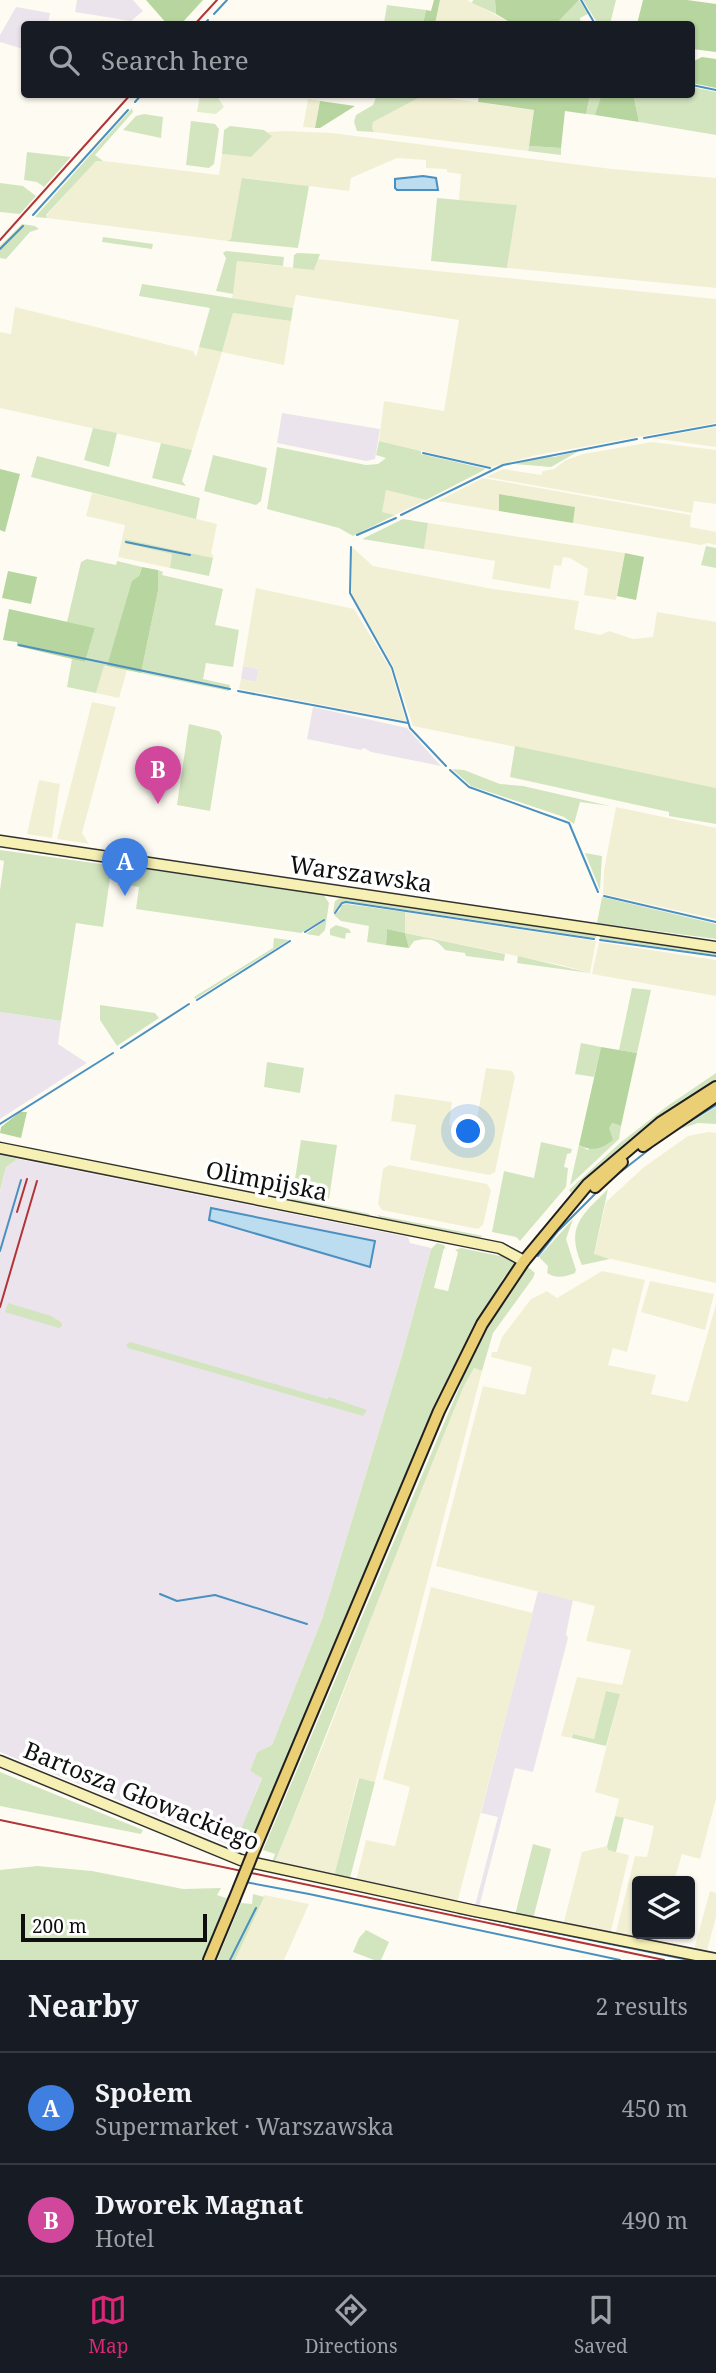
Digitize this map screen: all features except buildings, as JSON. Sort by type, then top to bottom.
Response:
[{"type":"main road","points":[[209,1960],[453,1380],[482,1324],[524,1261],[603,1169],[641,1138],[716,1087]]},
{"type":"main road","points":[[575,1200],[647,1142],[716,1096]]},
{"type":"street","name":"Warszawska","points":[[0,841],[716,947]]},
{"type":"street","name":"Olimpijska","points":[[0,1148],[484,1245],[509,1251],[524,1261]]},
{"type":"street","name":"Bartosza Głowackiego","points":[[0,1761],[241,1860],[716,1959]]},
{"type":"shaded area","points":[[77,0],[133,0],[143,11],[131,21],[75,12]]},
{"type":"shaded area","points":[[440,0],[467,0],[507,21],[436,21]]},
{"type":"shaded area","points":[[16,7],[50,13],[49,21],[21,21],[21,48],[0,42],[0,35]]},
{"type":"shaded area","points":[[418,98],[446,98],[534,110],[528,151],[374,132],[371,128],[373,122]]},
{"type":"shaded area","points":[[308,99],[320,101],[315,128],[303,127]]},
{"type":"shaded area","points":[[267,132],[332,133],[612,169],[716,178],[716,288],[507,268],[517,205],[459,200],[461,174],[447,172],[447,169],[426,168],[426,160],[397,158],[351,178],[349,191],[243,178],[231,239],[227,241],[46,216],[96,160],[219,175],[222,154],[251,157],[271,135]]},
{"type":"shaded area","points":[[318,259],[716,299],[716,423],[537,455],[491,467],[379,441],[384,401],[444,411],[459,320],[296,295],[293,308],[232,299],[237,261],[314,270]]},
{"type":"shaded area","points":[[15,307],[193,351],[196,357],[199,347],[222,352],[192,450],[0,408],[0,332],[11,334]]},
{"type":"shaded area","points":[[233,313],[291,321],[284,365],[222,352]]},
{"type":"shaded area","points":[[282,413],[380,429],[375,459],[366,461],[277,443]]},
{"type":"shaded area","points":[[716,427],[716,447],[652,438]]},
{"type":"shaded area","points":[[652,442],[716,450],[716,504],[694,501],[692,513],[486,477],[503,469],[541,475],[543,471],[554,469],[566,460],[583,454]]},
{"type":"shaded area","points":[[483,478],[691,515],[690,527],[716,532],[716,545],[701,545],[573,523],[574,507],[499,494],[499,511],[438,501]]},
{"type":"shaded area","points":[[386,490],[426,500],[395,515],[381,512]]},
{"type":"shaded area","points":[[92,493],[217,524],[211,554],[213,558],[125,539],[125,543],[173,554],[170,568],[118,557],[125,525],[86,516]]},
{"type":"shaded area","points":[[428,523],[625,553],[616,600],[584,595],[588,569],[570,558],[563,557],[561,566],[554,565],[550,589],[492,579],[495,561],[424,549]]},
{"type":"shaded area","points":[[352,547],[373,566],[493,589],[579,601],[574,629],[600,635],[609,631],[633,639],[653,637],[657,612],[716,622],[716,788],[413,726],[393,666],[352,595]]},
{"type":"shaded area","points":[[256,588],[354,609],[390,668],[406,721],[239,689],[241,679],[256,682],[259,669],[243,666]]},
{"type":"shaded area","points":[[104,666],[127,670],[119,698],[96,693]]},
{"type":"shaded area","points":[[243,666],[259,669],[256,682],[241,679]]},
{"type":"shaded area","points":[[92,702],[116,707],[82,833],[89,844],[57,839]]},
{"type":"shaded area","points":[[313,707],[407,728],[441,766],[371,752],[364,748],[361,750],[307,739]]},
{"type":"shaded area","points":[[39,780],[60,784],[52,838],[27,834]]},
{"type":"shaded area","points":[[616,807],[716,828],[716,919],[603,894],[604,870]]},
{"type":"shaded area","points":[[405,912],[596,941],[590,973],[405,933]]},
{"type":"shaded area","points":[[599,942],[716,960],[716,996],[592,974]]},
{"type":"shaded area","points":[[0,1012],[61,1021],[58,1044],[87,1063],[0,1119]]},
{"type":"shaded area","points":[[486,1068],[512,1071],[515,1077],[495,1172],[489,1175],[410,1160],[416,1125],[391,1121],[395,1094],[452,1102],[449,1125],[475,1130]]},
{"type":"shaded area","points":[[716,1133],[716,1283],[594,1255],[606,1202],[644,1167],[688,1136]]},
{"type":"shaded area","points":[[18,1159],[408,1237],[410,1243],[431,1248],[403,1352],[322,1619],[272,1745],[257,1752],[250,1771],[262,1777],[234,1847],[0,1752],[0,1192],[6,1167]]},
{"type":"shaded area","points":[[389,1165],[487,1184],[491,1190],[483,1225],[478,1229],[382,1210],[378,1204],[383,1169]]},
{"type":"shaded area","points":[[602,1271],[645,1280],[627,1352],[613,1348],[608,1365],[656,1375],[651,1394],[688,1402],[716,1304],[716,1799],[700,1859],[682,1854],[675,1876],[632,1876],[632,1939],[658,1939],[657,1944],[615,1936],[635,1856],[647,1857],[654,1826],[615,1816],[619,1799],[595,1792],[620,1694],[606,1691],[594,1739],[573,1734],[572,1738],[561,1736],[577,1677],[622,1685],[631,1650],[586,1641],[595,1606],[436,1566],[483,1386],[525,1395],[532,1367],[491,1357],[492,1352],[497,1352],[502,1337],[531,1299],[547,1291],[557,1298]]},
{"type":"shaded area","points":[[650,1281],[714,1294],[705,1330],[641,1312]]},
{"type":"shaded area","points":[[474,1368],[482,1371],[375,1782],[358,1778],[334,1876],[275,1862],[328,1733],[416,1499]]},
{"type":"shaded area","points":[[431,1587],[533,1613],[457,1903],[356,1881],[366,1840],[395,1846],[410,1787],[383,1779]]},
{"type":"shaded area","points":[[538,1591],[573,1600],[566,1634],[568,1638],[533,1772],[515,1768],[479,1907],[475,1906],[498,1817],[481,1813]]},
{"type":"shaded area","points":[[607,1846],[608,1850],[629,1855],[610,1935],[563,1925],[582,1852]]},
{"type":"shaded area","points":[[710,1891],[716,1893],[716,1917],[706,1954],[694,1949]]},
{"type":"shaded area","points":[[264,1895],[309,1904],[284,1960],[235,1960]]},
{"type":"green space","points":[[146,0],[203,0],[184,21],[164,21]]},
{"type":"green space","points":[[434,0],[440,0],[436,21],[424,21],[426,10],[431,11]]},
{"type":"green space","points":[[473,0],[495,0],[496,14],[472,3]]},
{"type":"green space","points":[[495,0],[579,0],[559,21],[508,21],[496,14]]},
{"type":"green space","points":[[579,0],[588,14],[580,18],[580,21],[559,21]]},
{"type":"green space","points":[[583,0],[616,0],[611,21],[596,21]]},
{"type":"green space","points":[[643,0],[687,0],[716,4],[716,52],[695,49],[695,21],[638,21]]},
{"type":"green space","points":[[387,5],[426,10],[424,21],[384,21]]},
{"type":"green space","points":[[702,57],[716,59],[716,88],[695,84],[695,60]]},
{"type":"green space","points":[[695,88],[716,92],[716,135],[639,122],[634,98],[695,98]]},
{"type":"green space","points":[[199,98],[218,98],[224,107],[216,114],[197,112]]},
{"type":"green space","points":[[376,98],[418,98],[373,122],[374,132],[357,131],[354,122],[356,115],[373,105]]},
{"type":"green space","points":[[478,98],[589,98],[586,114],[565,111],[561,148],[529,146],[534,110],[478,102]]},
{"type":"green space","points":[[589,98],[602,98],[595,115],[586,114]]},
{"type":"green space","points":[[601,98],[634,98],[639,122],[595,115]]},
{"type":"green space","points":[[320,101],[355,106],[320,128],[315,128]]},
{"type":"green space","points":[[132,108],[133,112],[95,155],[103,161],[96,161],[46,215],[47,218],[35,217]]},
{"type":"green space","points":[[144,114],[163,117],[161,138],[123,130],[136,116]]},
{"type":"green space","points":[[191,121],[215,124],[219,129],[214,164],[209,168],[186,165]]},
{"type":"green space","points":[[230,126],[264,130],[272,136],[251,157],[222,154],[224,130]]},
{"type":"green space","points":[[529,146],[561,148],[561,155],[528,151]]},
{"type":"green space","points":[[27,152],[71,157],[44,187],[37,182],[24,180]]},
{"type":"green space","points":[[242,178],[309,186],[298,248],[227,241],[231,239]]},
{"type":"green space","points":[[0,183],[23,186],[36,196],[20,214],[0,212]]},
{"type":"green space","points":[[437,198],[517,205],[507,268],[431,261]]},
{"type":"green space","points":[[22,224],[39,229],[30,232],[6,259],[0,258],[0,246]]},
{"type":"green space","points":[[103,237],[153,244],[152,249],[102,242]]},
{"type":"green space","points":[[226,251],[284,257],[283,266],[237,261],[233,294],[216,291],[226,258],[223,253]]},
{"type":"green space","points":[[320,254],[314,270],[293,268],[294,255]]},
{"type":"green space","points":[[142,284],[293,308],[291,321],[233,313],[222,352],[199,347],[210,308],[139,296]]},
{"type":"green space","points":[[93,428],[117,433],[109,467],[84,460]]},
{"type":"green space","points":[[379,441],[486,469],[426,500],[386,490],[382,512],[395,515],[353,536],[339,528],[267,509],[277,447],[366,465],[378,464],[386,458],[376,455]]},
{"type":"green space","points":[[161,443],[192,450],[182,481],[186,486],[152,478]]},
{"type":"green space","points":[[579,451],[551,467],[514,464],[554,457]]},
{"type":"green space","points":[[213,455],[267,468],[261,501],[256,505],[204,491]]},
{"type":"green space","points":[[37,456],[200,498],[196,519],[31,477]]},
{"type":"green space","points":[[0,469],[20,474],[5,532],[0,530]]},
{"type":"green space","points":[[499,494],[575,507],[573,523],[499,511]]},
{"type":"green space","points":[[403,519],[428,523],[424,549],[362,539]]},
{"type":"green space","points":[[125,539],[213,558],[209,576],[170,568],[172,554],[124,543]]},
{"type":"green space","points":[[706,546],[716,548],[716,568],[701,565]]},
{"type":"green space","points":[[625,553],[644,557],[636,600],[617,596]]},
{"type":"green space","points":[[87,559],[116,565],[117,561],[142,567],[96,693],[67,687],[72,659],[85,662],[95,628],[67,622],[81,562]]},
{"type":"green space","points":[[142,567],[158,570],[158,591],[141,673],[107,666],[132,581],[139,576]]},
{"type":"green space","points":[[158,570],[163,572],[162,575],[223,589],[215,625],[239,630],[233,667],[206,663],[203,679],[230,685],[229,691],[141,673],[158,591]]},
{"type":"green space","points":[[8,571],[37,577],[31,604],[2,598]]},
{"type":"green space","points":[[9,609],[95,628],[85,662],[17,646],[17,642],[3,640]]},
{"type":"green space","points":[[189,724],[219,731],[222,736],[210,811],[177,805]]},
{"type":"green space","points":[[515,746],[716,788],[716,824],[669,816],[669,812],[510,777]]},
{"type":"green space","points":[[452,769],[464,770],[500,784],[523,786],[610,806],[580,802],[574,824],[564,817],[471,786]]},
{"type":"green space","points":[[0,850],[109,867],[103,927],[76,923],[61,1021],[0,1012],[0,890],[4,861],[0,860]]},
{"type":"green space","points":[[585,853],[602,856],[600,890]]},
{"type":"green space","points":[[124,866],[323,894],[329,903],[325,930],[319,936],[306,934],[324,919],[301,933],[136,909],[139,887],[118,883],[119,872]]},
{"type":"green space","points":[[341,897],[596,934],[596,938],[347,901],[342,902],[333,913],[335,901]]},
{"type":"green space","points":[[602,897],[716,924],[716,939],[597,923]]},
{"type":"green space","points":[[341,905],[405,912],[405,933],[387,929],[386,945],[367,942],[369,926],[341,921],[334,915]]},
{"type":"green space","points":[[336,925],[349,929],[351,933],[346,933],[345,939],[330,935],[330,929]]},
{"type":"green space","points":[[387,929],[405,933],[409,948],[386,945]]},
{"type":"green space","points":[[405,933],[505,954],[504,961],[445,950],[431,940],[414,941],[409,948]]},
{"type":"green space","points":[[600,935],[716,952],[716,955],[600,939]]},
{"type":"green space","points":[[274,938],[289,940],[195,999],[194,997],[273,948]]},
{"type":"green space","points":[[518,956],[590,973],[517,963]]},
{"type":"green space","points":[[632,988],[651,990],[637,1053],[619,1050]]},
{"type":"green space","points":[[100,1005],[155,1013],[159,1018],[117,1046],[100,1020]]},
{"type":"green space","points":[[581,1043],[601,1047],[594,1077],[575,1074]]},
{"type":"green space","points":[[601,1047],[637,1053],[621,1126],[612,1123],[609,1128],[613,1140],[593,1149],[579,1145]]},
{"type":"green space","points":[[267,1062],[304,1068],[300,1093],[264,1087]]},
{"type":"green space","points":[[716,1073],[716,1081],[640,1133],[572,1194],[569,1190],[620,1143]]},
{"type":"green space","points":[[716,1107],[716,1124],[698,1123],[680,1129]]},
{"type":"green space","points":[[20,1112],[27,1112],[21,1138],[0,1133],[1,1127]]},
{"type":"green space","points":[[612,1123],[621,1126],[619,1139],[570,1185],[579,1145],[588,1150]]},
{"type":"green space","points":[[301,1140],[337,1145],[329,1199],[293,1192]]},
{"type":"green space","points":[[541,1142],[572,1149],[571,1153],[567,1154],[564,1167],[568,1168],[566,1187],[520,1241],[516,1237],[492,1232],[504,1171],[534,1178]]},
{"type":"green space","points":[[0,1155],[18,1159],[6,1167],[0,1191]]},
{"type":"green space","points":[[608,1189],[594,1254],[610,1259],[582,1265],[575,1241],[576,1231],[584,1214]]},
{"type":"green space","points":[[291,1198],[370,1214],[366,1217],[293,1203]]},
{"type":"green space","points":[[377,1215],[483,1236],[478,1238],[381,1219]]},
{"type":"green space","points":[[573,1219],[566,1239],[575,1273],[561,1277],[551,1275],[547,1273],[548,1266],[539,1257]]},
{"type":"green space","points":[[437,1243],[444,1245],[446,1249],[444,1248],[434,1288],[448,1291],[458,1252],[455,1250],[461,1248],[500,1256],[501,1253],[513,1259],[514,1264],[470,1337],[441,1395],[251,1846],[236,1841],[262,1778],[250,1771],[257,1752],[272,1745],[322,1619],[403,1352],[431,1249]]},
{"type":"green space","points":[[529,1268],[535,1273],[533,1278],[493,1333],[482,1371],[474,1368],[464,1386],[299,1803],[275,1862],[272,1862],[275,1854],[263,1850],[462,1381],[460,1379],[498,1308],[524,1269]]},
{"type":"green space","points":[[8,1303],[51,1316],[61,1322],[62,1326],[59,1328],[5,1312]]},
{"type":"green space","points":[[130,1342],[367,1410],[363,1416],[128,1348],[126,1345]]},
{"type":"green space","points":[[606,1691],[620,1694],[606,1746],[572,1738],[573,1734],[594,1739]]},
{"type":"green space","points":[[0,1772],[143,1830],[141,1834],[0,1806]]},
{"type":"green space","points":[[359,1778],[375,1782],[348,1879],[334,1876]]},
{"type":"green space","points":[[615,1816],[624,1818],[616,1852],[608,1850],[607,1846]]},
{"type":"green space","points":[[533,1844],[551,1849],[533,1919],[515,1915]]},
{"type":"green space","points":[[37,1866],[92,1871],[183,1889],[221,1888],[217,1895],[229,1899],[203,1960],[0,1960],[0,1870]]},
{"type":"green space","points":[[253,1894],[264,1897],[235,1960],[217,1960],[241,1903],[252,1904]]},
{"type":"green space","points":[[366,1930],[389,1942],[381,1960],[353,1952]]},
{"type":"water","points":[[423,176],[436,178],[438,190],[395,188],[395,179]]},
{"type":"water","points":[[211,1208],[375,1241],[370,1267],[209,1220]]},
{"type":"waterway","points":[[214,14],[227,0]]},
{"type":"waterway","points":[[581,0],[593,21]]},
{"type":"waterway","points":[[695,86],[716,90]]},
{"type":"waterway","points":[[135,102],[138,98]]},
{"type":"waterway","points":[[33,215],[128,110]]},
{"type":"waterway","points":[[0,249],[23,226]]},
{"type":"waterway","points":[[644,438],[716,425]]},
{"type":"waterway","points":[[401,515],[503,465],[637,439]]},
{"type":"waterway","points":[[423,453],[490,468]]},
{"type":"waterway","points":[[357,535],[396,518]]},
{"type":"waterway","points":[[126,542],[190,555]]},
{"type":"waterway","points":[[351,547],[350,593],[392,668],[410,728],[446,766]]},
{"type":"waterway","points":[[19,645],[230,689]]},
{"type":"waterway","points":[[238,691],[408,723]]},
{"type":"waterway","points":[[450,770],[469,787],[569,823],[598,892]]},
{"type":"waterway","points":[[604,896],[716,922]]},
{"type":"waterway","points":[[335,913],[342,903],[346,902],[594,939]]},
{"type":"waterway","points":[[305,932],[324,920]]},
{"type":"waterway","points":[[600,940],[716,956]]},
{"type":"waterway","points":[[197,1000],[290,941]]},
{"type":"waterway","points":[[121,1048],[189,1004]]},
{"type":"waterway","points":[[0,1124],[113,1053]]},
{"type":"waterway","points":[[668,1135],[716,1105]]},
{"type":"waterway","points":[[609,1181],[651,1148]]},
{"type":"waterway","points":[[0,1251],[21,1180]]},
{"type":"waterway","points":[[538,1256],[558,1231],[599,1190]]},
{"type":"waterway","points":[[160,1594],[177,1601],[215,1595],[307,1624]]},
{"type":"waterway","points":[[245,1882],[620,1960]]},
{"type":"waterway","points":[[230,1960],[256,1908]]},
{"type":"waterway","points":[[458,1913],[689,1960]]},
{"type":"railway","points":[[198,21],[217,0]]},
{"type":"railway","points":[[0,240],[127,98]]},
{"type":"railway","points":[[17,1212],[27,1179]]},
{"type":"railway","points":[[0,1307],[37,1181]]},
{"type":"railway","points":[[0,1820],[664,1960]]},
{"type":"place","name":"Dworek Magnat","points":[[158,804]]},
{"type":"place","name":"Społem","points":[[125,896]]}]
